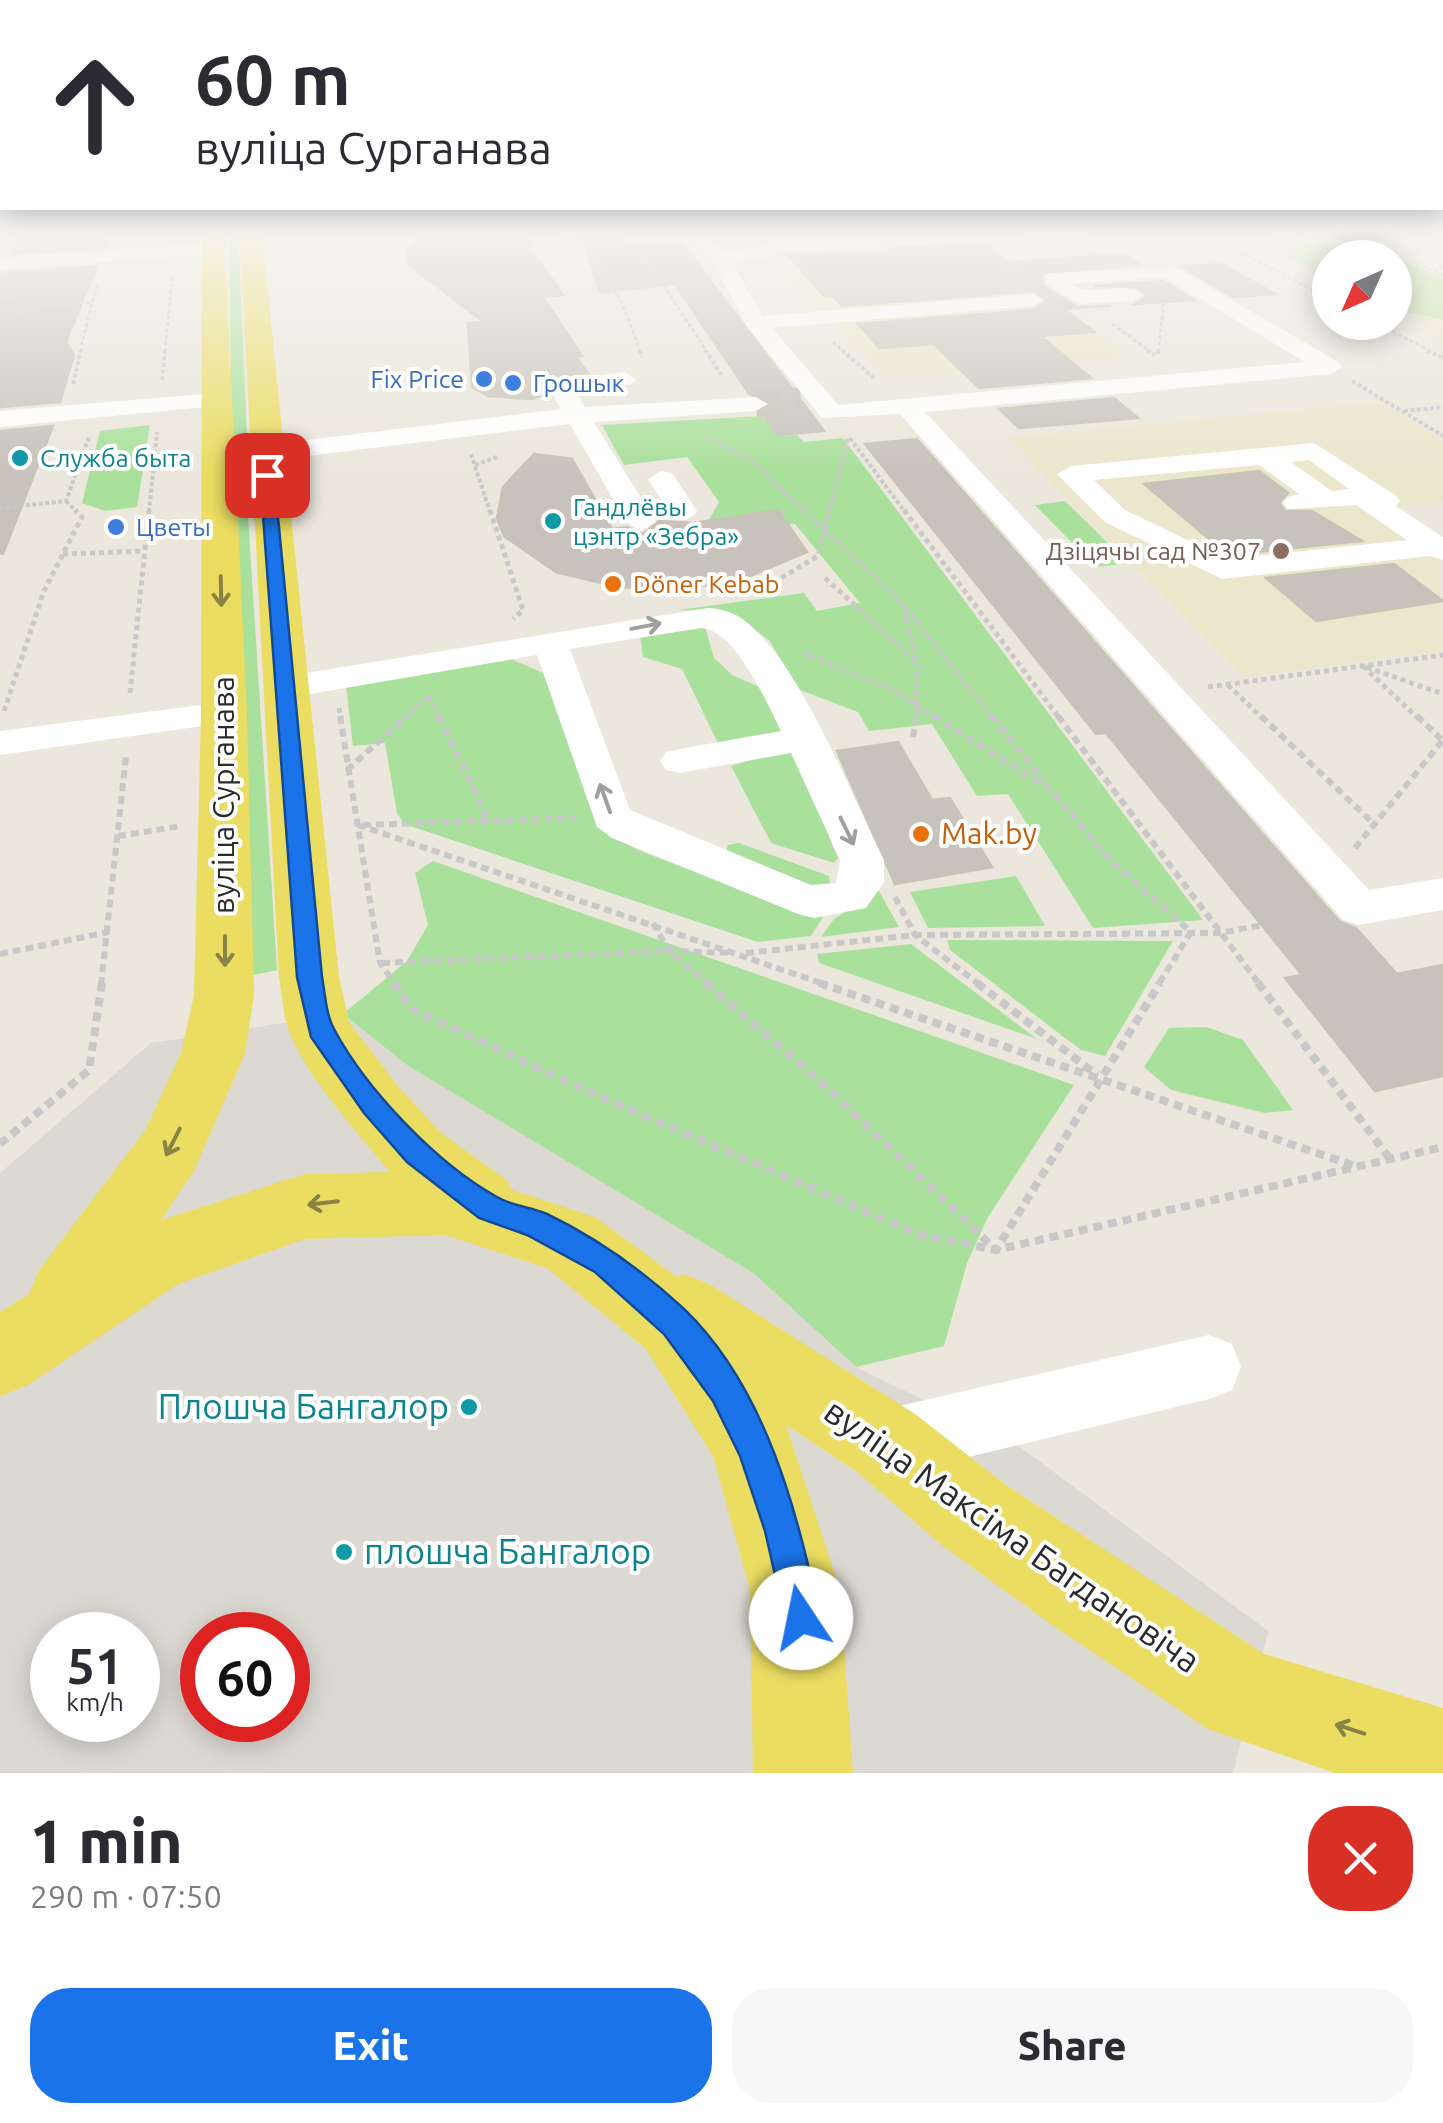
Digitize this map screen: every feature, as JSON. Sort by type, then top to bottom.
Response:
[{"type":"main road","name":"вуліца Сурганава","points":[[26,1336],[170,1150],[213,1053],[224,995],[224,714],[216,400],[207,310]]},
{"type":"main road","name":"вуліца Сурганава","points":[[256,310],[309,977],[320,1030],[374,1105],[417,1154],[489,1209]]},
{"type":"main road","points":[[26,1336],[126,1270],[204,1233],[288,1207],[373,1196],[430,1198],[489,1209],[535,1224],[606,1262],[676,1323],[724,1390],[755,1449],[784,1531],[801,1618],[807,1713],[803,1773]]},
{"type":"main road","name":"вуліца Максіма Багдановіча","points":[[606,1262],[886,1444],[975,1516],[1090,1597],[1242,1695],[1443,1758]]},
{"type":"lane","points":[[749,310],[824,412],[1330,367]]},
{"type":"lane","points":[[756,323],[863,310]]},
{"type":"lane","points":[[1233,310],[1330,367]]},
{"type":"lane","points":[[1020,367],[1050,393]]},
{"type":"lane","points":[[624,380],[560,386],[642,522]]},
{"type":"lane","points":[[0,419],[216,400]]},
{"type":"lane","points":[[266,453],[578,416],[748,404]]},
{"type":"lane","points":[[906,406],[1358,908],[1443,894]]},
{"type":"lane","points":[[1373,502],[1386,501],[1314,450],[1071,474],[1115,516],[1222,569],[1440,549]]},
{"type":"lane","points":[[1265,456],[1312,502],[1362,496],[1440,549]]},
{"type":"lane","points":[[662,479],[682,511]]},
{"type":"lane","points":[[287,688],[336,679],[473,656],[550,642],[691,618],[731,626],[774,684],[864,869],[862,882],[850,896],[834,901],[796,896],[627,828],[612,817],[550,642]]},
{"type":"lane","points":[[2,727],[127,726],[224,714]]},
{"type":"lane","points":[[680,761],[802,740]]},
{"type":"lane","points":[[886,1444],[1209,1367]]},
{"type":"path","points":[[67,413],[90,310]]},
{"type":"path","points":[[0,1144],[88,1070],[109,932],[160,405],[183,310]]},
{"type":"path","points":[[622,310],[651,410],[747,457],[901,601],[1105,855],[1191,932]]},
{"type":"path","points":[[684,310],[748,404]]},
{"type":"path","points":[[1158,358],[1164,310]]},
{"type":"path","points":[[1409,340],[1443,358]]},
{"type":"path","points":[[1330,367],[1442,436]]},
{"type":"path","points":[[1402,412],[1443,407]]},
{"type":"path","points":[[66,501],[98,410]]},
{"type":"path","points":[[766,587],[818,556],[825,528],[824,412]]},
{"type":"path","points":[[824,412],[1390,1159]]},
{"type":"path","points":[[349,770],[523,610],[463,429]]},
{"type":"path","points":[[0,508],[66,501]]},
{"type":"path","points":[[2,727],[44,591],[82,517],[66,501]]},
{"type":"path","points":[[63,554],[144,551]]},
{"type":"path","points":[[825,578],[917,662]]},
{"type":"path","points":[[901,601],[917,662],[920,706],[913,737]]},
{"type":"path","points":[[731,626],[831,662],[920,706],[1051,790]]},
{"type":"path","points":[[1198,689],[1443,655]]},
{"type":"path","points":[[1358,908],[1343,863],[1442,740],[1363,666]]},
{"type":"path","points":[[1363,666],[1443,694]]},
{"type":"path","points":[[336,679],[380,963],[412,1008],[585,1090],[918,1234],[996,1250],[1443,1148]]},
{"type":"path","points":[[1228,685],[1374,824]]},
{"type":"path","points":[[429,696],[489,821]]},
{"type":"path","points":[[118,836],[224,820]]},
{"type":"path","points":[[358,825],[1357,1166]]},
{"type":"path","points":[[653,923],[669,951],[831,1091],[996,1250]]},
{"type":"path","points":[[380,963],[669,951],[742,954],[915,935],[1220,933],[1263,925]]},
{"type":"path","points":[[0,954],[109,932]]},
{"type":"path","points":[[996,1250],[1191,932]]},
{"type":"path","points":[[915,935],[1102,1079]]},
{"type":"shaded area","points":[[816,310],[1067,310],[1129,357],[889,379]]},
{"type":"shaded area","points":[[1412,310],[1443,310],[1443,344],[1412,328]]},
{"type":"shaded area","name":"Дзіцячы сад №307","points":[[1380,402],[1443,440],[1443,502],[1399,507],[1443,538],[1439,566],[1443,650],[1244,677],[1007,438]]},
{"type":"shaded area","name":"Плошча Бангалор","points":[[343,1014],[408,1066],[753,1273],[856,1367],[1020,1447],[1268,1631],[1233,1773],[0,1773],[0,1173],[151,1043]]},
{"type":"green space","points":[[230,310],[242,310],[248,460],[232,462]]},
{"type":"green space","points":[[1412,310],[1443,310],[1443,320],[1412,313]]},
{"type":"green space","points":[[763,416],[777,436],[797,435],[804,442],[843,438],[1203,920],[1093,928],[1008,794],[977,796],[932,724],[869,731],[858,712],[800,690],[769,640],[752,628],[708,611],[678,610],[804,593],[817,611],[860,603],[795,524],[785,525],[773,511],[709,520],[719,502],[687,457],[624,465],[602,425]]},
{"type":"green space","points":[[150,425],[137,507],[105,511],[82,503],[100,431]]},
{"type":"green space","points":[[246,485],[277,970],[249,976],[233,487]]},
{"type":"green space","points":[[1065,501],[1128,563],[1096,567],[1035,505]]},
{"type":"green space","points":[[705,627],[714,658],[732,675],[764,689],[782,730],[776,736],[719,745],[682,669],[643,657],[640,635]]},
{"type":"green space","points":[[511,659],[543,673],[607,833],[638,850],[802,913],[823,917],[811,936],[758,942],[404,824],[397,813],[385,743],[353,746],[346,685]]},
{"type":"green space","points":[[783,750],[794,753],[836,835],[829,837],[838,858],[834,863],[771,843],[731,766]]},
{"type":"green space","points":[[739,843],[829,876],[830,885],[818,889],[726,852],[728,845]]},
{"type":"green space","points":[[433,861],[1074,1085],[988,1217],[967,1263],[944,1346],[856,1367],[753,1273],[408,1066],[343,1014],[407,961],[428,925],[415,873]]},
{"type":"green space","points":[[1016,876],[1045,926],[928,928],[910,892]]},
{"type":"green space","points":[[879,891],[899,927],[821,937],[834,919]]},
{"type":"green space","points":[[947,940],[1173,941],[1105,1056],[1081,1050],[950,950]]},
{"type":"green space","points":[[911,944],[1037,1039],[819,963],[817,954]]},
{"type":"green space","points":[[1206,1027],[1243,1040],[1293,1110],[1265,1113],[1171,1090],[1144,1067],[1169,1028]]},
{"type":"building","points":[[0,310],[79,310],[66,342],[74,355],[60,402],[0,407]]},
{"type":"building","points":[[468,310],[551,310],[582,356],[576,357],[588,373],[551,377],[545,384],[548,394],[531,399],[488,396],[472,387],[468,323],[484,322]]},
{"type":"building","points":[[692,310],[732,310],[824,431],[777,435],[762,412],[772,403],[749,394]]},
{"type":"building","points":[[1065,310],[1094,332],[1041,336],[1091,378],[979,388],[934,344],[879,348],[858,324]]},
{"type":"building","points":[[1114,398],[1138,418],[1019,428],[999,409]]},
{"type":"building","points":[[53,426],[3,554],[0,553],[0,431]]},
{"type":"building","points":[[917,439],[1340,922],[1356,928],[1397,974],[1443,965],[1443,1076],[1375,1091],[1285,978],[1302,975],[1106,733],[1096,734],[865,444]]},
{"type":"building","name":"Гандлёвы цэнтр «Зебра»","points":[[534,454],[572,459],[612,529],[627,527],[643,534],[659,521],[693,523],[778,510],[807,552],[750,576],[687,589],[618,587],[556,572],[504,536],[497,518],[503,487]]},
{"type":"building","points":[[1259,471],[1288,493],[1279,503],[1285,511],[1312,511],[1362,541],[1228,555],[1144,484]]},
{"type":"building","points":[[1394,564],[1443,601],[1316,621],[1266,578]]},
{"type":"building","name":"Mak.by","points":[[898,742],[932,800],[950,798],[992,867],[895,884],[837,751]]},
{"type":"tunnel","points":[[756,404],[801,400]]},
{"type":"place","name":"Fix Price","points":[[484,379]]},
{"type":"place","name":"Грошык","points":[[513,383]]},
{"type":"place","name":"Служба быта","points":[[20,458]]},
{"type":"place","name":"Гандлёвы цэнтр «Зебра»","points":[[553,521]]},
{"type":"place","name":"Цветы","points":[[116,527]]},
{"type":"place","name":"Дзіцячы сад №307","points":[[1281,551]]},
{"type":"place","name":"Döner Kebab","points":[[613,584]]},
{"type":"place","name":"Mak.by","points":[[921,834]]},
{"type":"place","name":"Плошча Бангалор","points":[[469,1407]]},
{"type":"place","name":"плошча Бангалор","points":[[344,1552]]},
{"type":"route","points":[[267,475],[309,977],[320,1030],[374,1105],[417,1154],[489,1209],[535,1224],[606,1262],[676,1323],[724,1390],[755,1449],[784,1531],[801,1618]]}]
